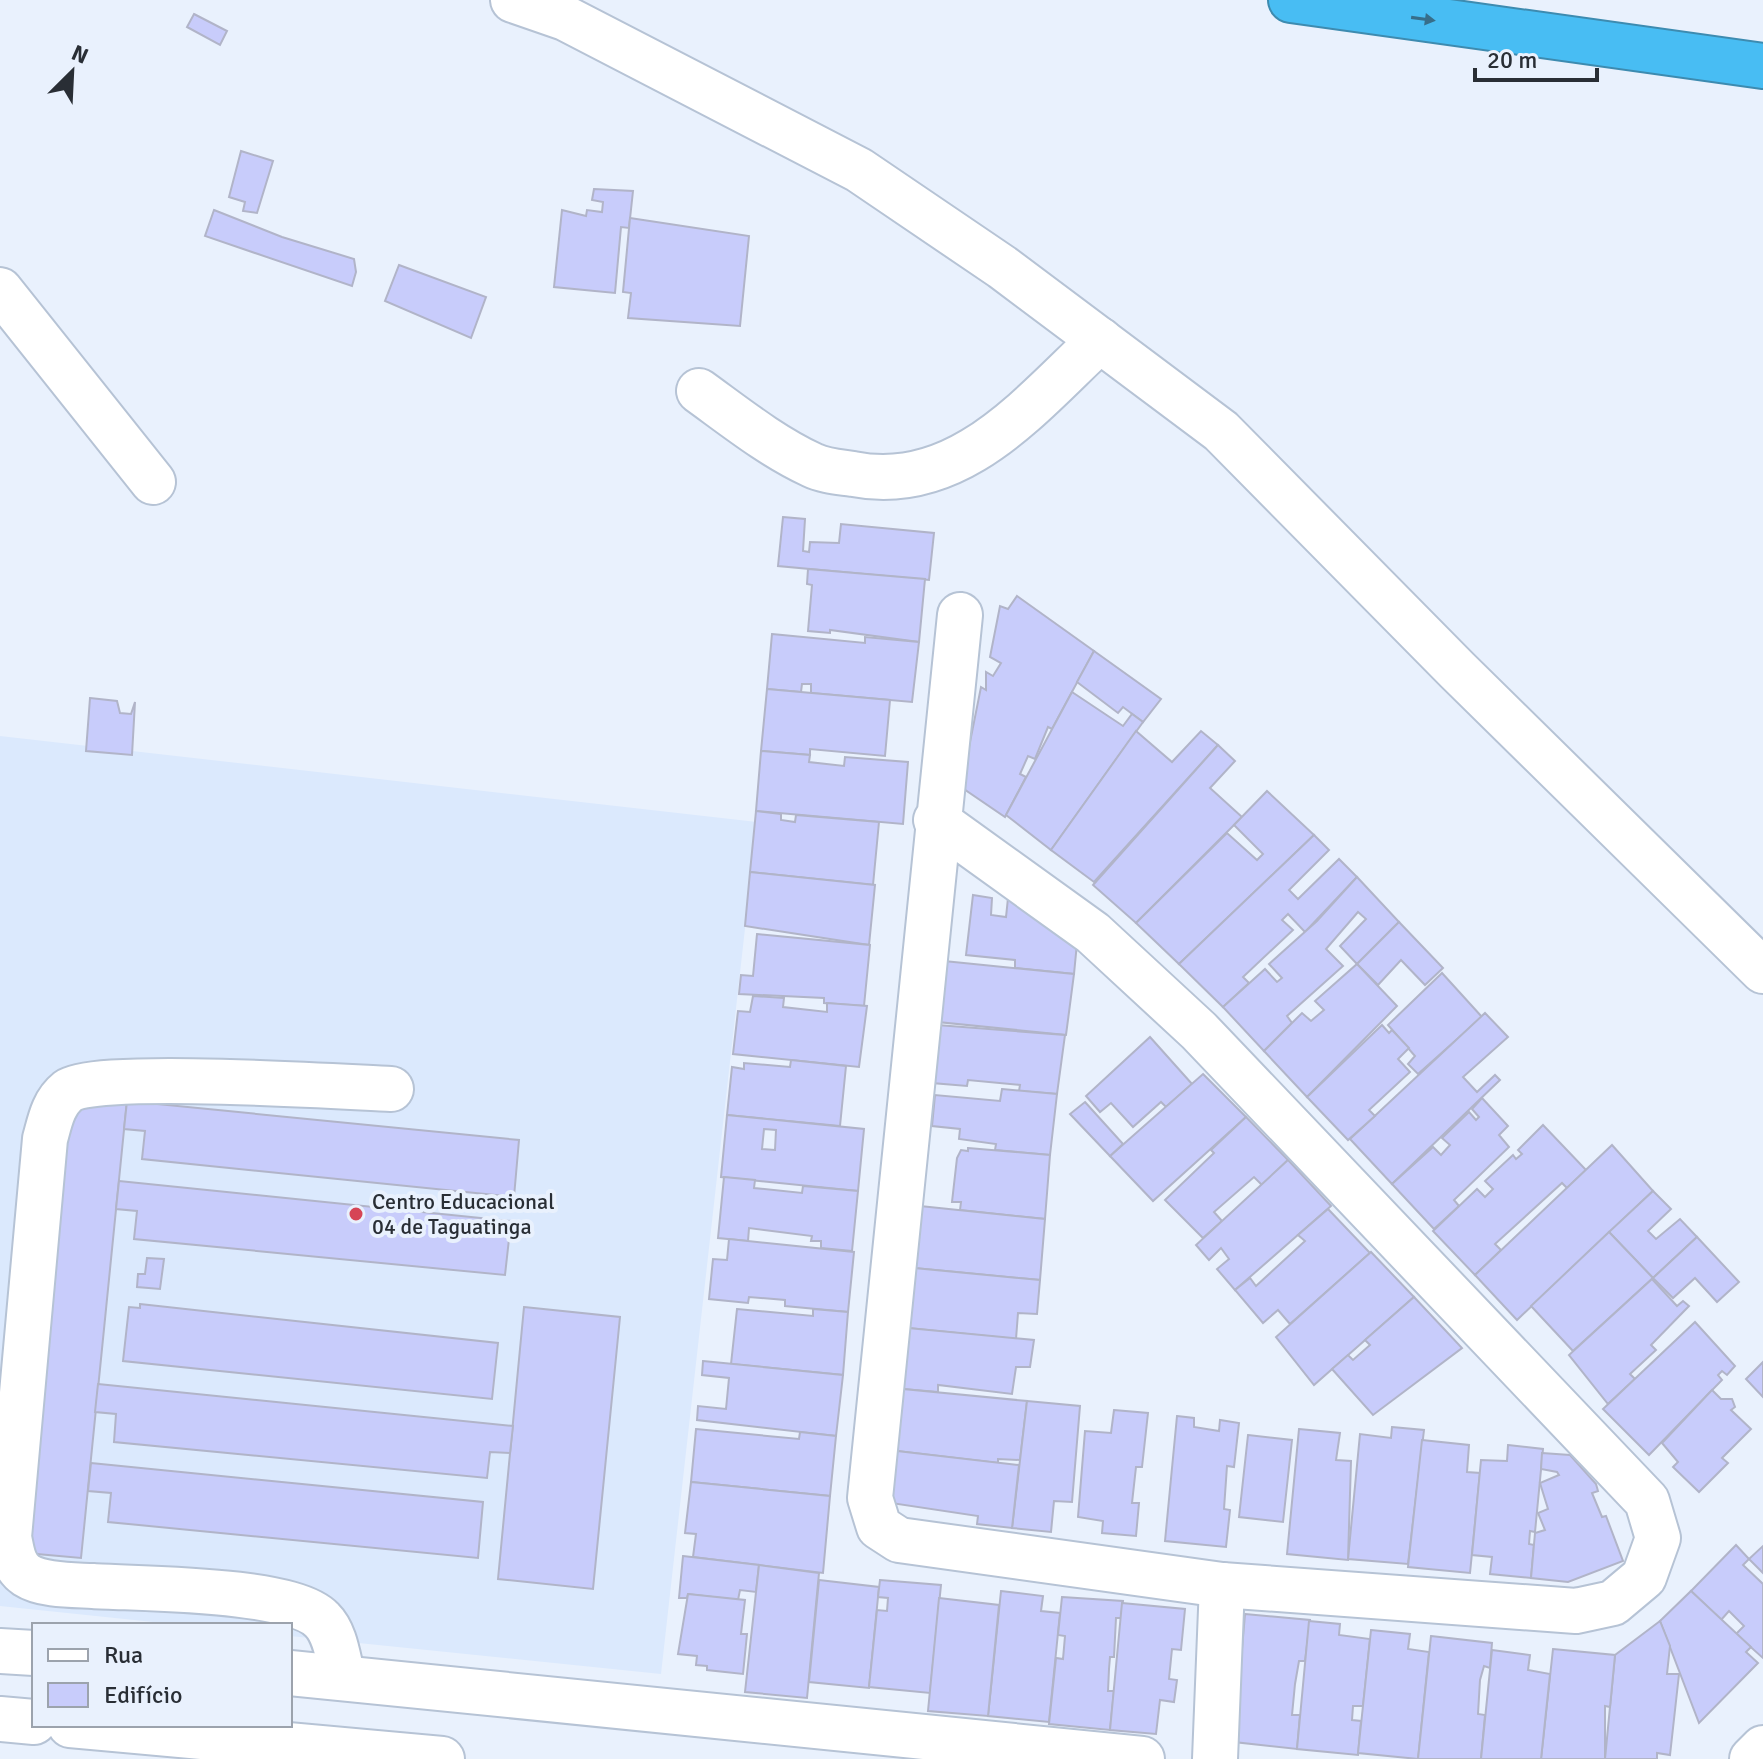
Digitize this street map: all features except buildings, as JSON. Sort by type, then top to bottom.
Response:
[{"type":"highway","points":[[1291,0],[1763,66]]},
{"type":"street","points":[[513,0],[565,18],[859,170],[1002,267],[1221,431],[1763,971]]},
{"type":"street","points":[[0,290],[153,482]]},
{"type":"street","points":[[699,391],[815,467],[871,478],[916,474],[958,461],[990,442],[1100,340]]},
{"type":"street","points":[[936,820],[1093,933],[1199,1031],[1647,1501],[1658,1538],[1644,1577],[1613,1603],[1576,1611],[1222,1585],[899,1540],[879,1527],[870,1498],[936,820],[960,615]]},
{"type":"street","points":[[343,1677],[333,1638],[323,1620],[304,1607],[214,1592],[62,1584],[27,1576],[14,1561],[9,1537],[45,1139],[54,1107],[70,1089],[117,1080],[391,1089]]},
{"type":"street","points":[[1215,1759],[1222,1585]]},
{"type":"street","points":[[0,1651],[32,1653]]},
{"type":"street","points":[[292,1673],[1142,1759]]},
{"type":"street","points":[[0,1719],[32,1722]]},
{"type":"street","points":[[79,1727],[162,1746],[442,1759]]},
{"type":"street","points":[[1752,1759],[1763,1748]]},
{"type":"shaded area","name":"Centro Educacional 04 de Taguatinga","points":[[0,736],[757,822],[661,1674],[292,1636],[292,1623],[163,1623],[0,1606]]},
{"type":"place","name":"Centro Educacional 04 de Taguatinga","points":[[356,1214]]}]
